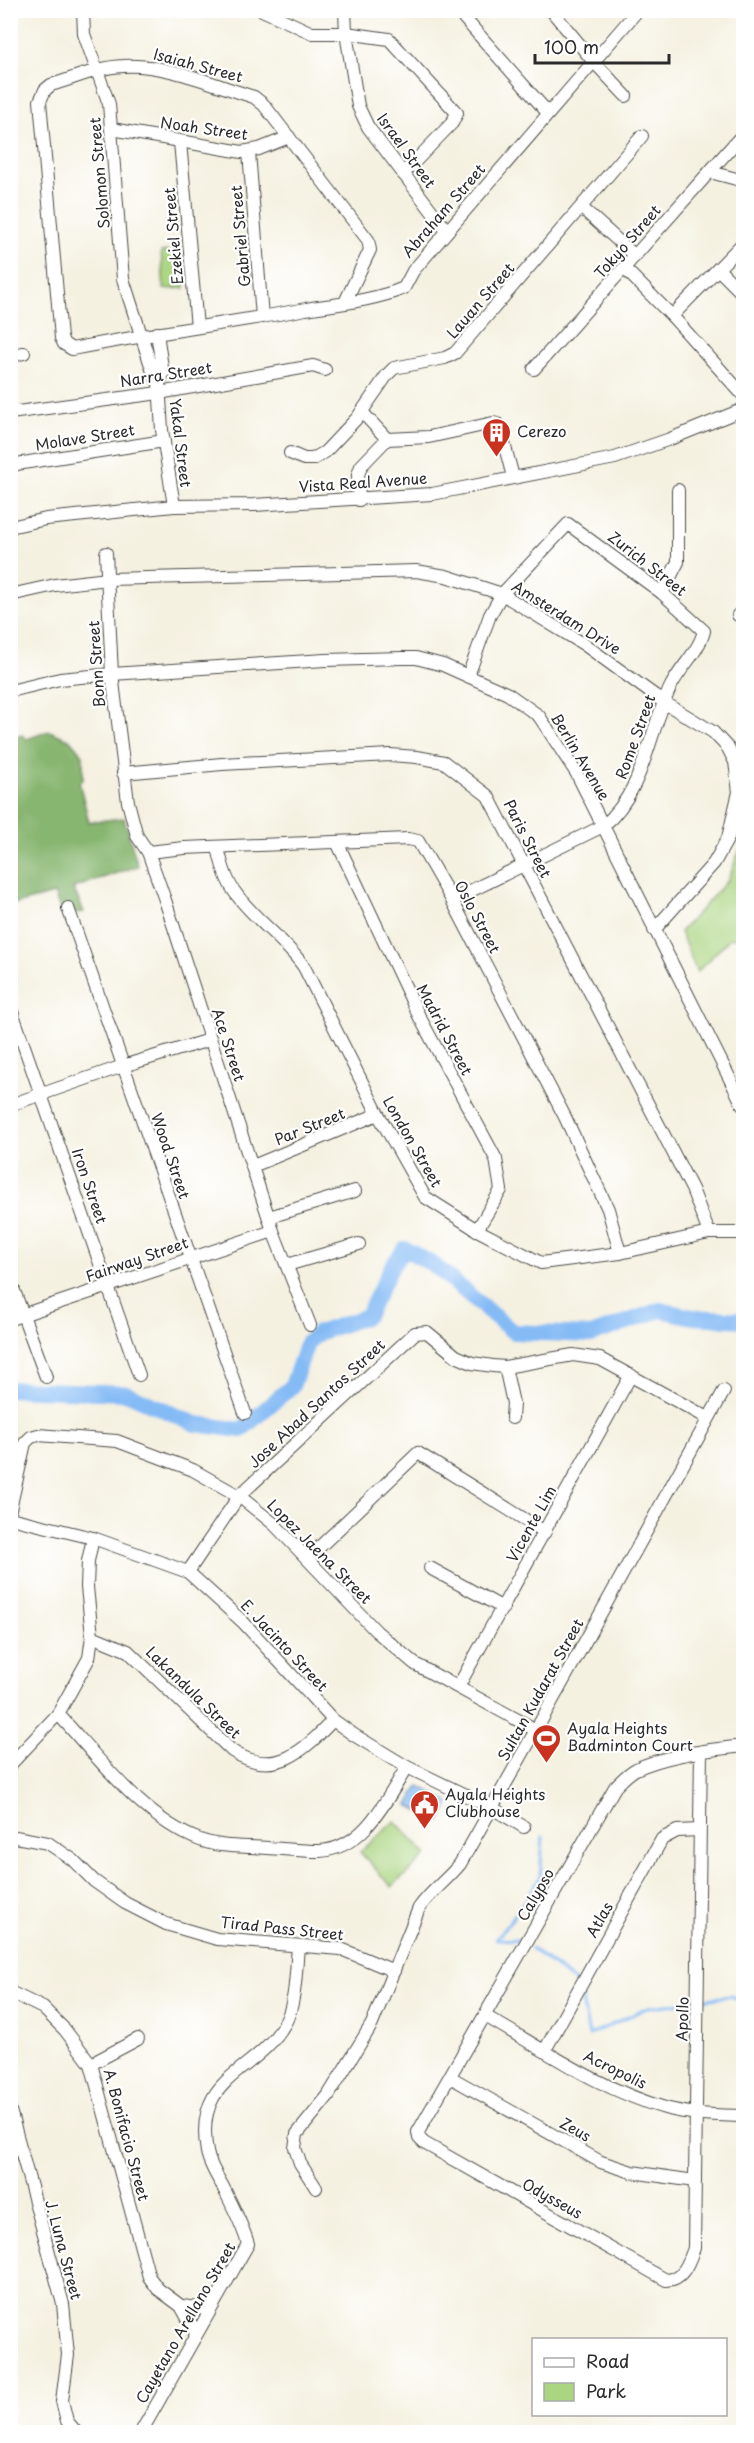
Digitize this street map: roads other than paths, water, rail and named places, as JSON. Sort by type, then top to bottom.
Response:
[{"type":"street","name":"Solomon Street","points":[[83,10],[84,34],[109,104],[123,279],[141,335]]},
{"type":"street","points":[[262,10],[312,33],[346,33],[389,39],[457,113],[452,123],[403,174]]},
{"type":"street","name":"Israel Street","points":[[345,10],[346,33],[358,106],[368,127],[447,231]]},
{"type":"street","points":[[457,10],[548,113]]},
{"type":"street","points":[[551,10],[626,96]]},
{"type":"street","name":"Abraham Street","points":[[72,348],[345,302],[404,288],[413,271],[638,10]]},
{"type":"street","name":"Isaiah Street","points":[[72,348],[64,344],[61,338],[40,101],[45,90],[51,85],[97,70],[123,66],[151,66],[255,97],[264,105],[368,240],[370,250],[345,302]]},
{"type":"street","name":"Noah Street","points":[[112,129],[222,150],[249,152],[289,137]]},
{"type":"street","name":"Tokyo Street","points":[[534,369],[743,134]]},
{"type":"street","name":"Lauan Street","points":[[290,453],[304,459],[319,456],[362,411],[394,368],[445,358],[455,353],[642,136]]},
{"type":"street","name":"Ezekiel Street","points":[[180,142],[196,327]]},
{"type":"street","name":"Gabriel Street","points":[[249,152],[262,317]]},
{"type":"street","points":[[710,172],[744,181]]},
{"type":"street","points":[[582,208],[635,256]]},
{"type":"street","points":[[672,316],[744,242]]},
{"type":"street","points":[[625,269],[672,316],[744,396]]},
{"type":"street","points":[[718,269],[744,295]]},
{"type":"street","name":"Yakal Street","points":[[157,333],[163,374],[159,388]]},
{"type":"street","name":"Yakal Street","points":[[141,335],[159,388],[174,506]]},
{"type":"street","points":[[10,355],[24,353]]},
{"type":"street","name":"Narra Street","points":[[10,413],[159,388],[313,366],[325,370]]},
{"type":"street","name":"Vista Real Avenue","points":[[10,527],[46,519],[174,506],[254,505],[432,494],[615,458],[744,409]]},
{"type":"street","points":[[362,411],[387,439]]},
{"type":"street","points":[[359,500],[358,475],[362,466],[387,439],[429,437],[493,423],[498,424],[513,477]]},
{"type":"street","name":"Molave Street","points":[[10,465],[164,441]]},
{"type":"street","points":[[662,593],[678,562],[678,490]]},
{"type":"street","name":"Zurich Street","points":[[502,594],[566,525],[570,525],[662,593],[703,628],[704,634]]},
{"type":"street","name":"Bonn Street","points":[[106,553],[112,674],[123,773]]},
{"type":"street","name":"Amsterdam Drive","points":[[10,595],[56,585],[108,579],[416,571],[446,576],[502,594],[585,645],[665,703],[713,732],[728,748],[735,762],[739,792],[728,838],[714,863],[654,930]]},
{"type":"street","points":[[468,676],[490,615],[502,594]]},
{"type":"street","name":"Rome Street","points":[[452,900],[603,826],[628,799],[671,686],[704,634]]},
{"type":"street","name":"Berlin Avenue","points":[[10,691],[60,679],[112,674],[325,660],[416,658],[443,665],[508,694],[539,716],[577,774],[744,1107]]},
{"type":"street","name":"Paris Street","points":[[123,773],[222,764],[390,755],[444,762],[488,796],[692,1189],[710,1233]]},
{"type":"street","name":"Ace Street","points":[[123,773],[128,802],[138,836],[147,852],[181,948],[209,1040],[273,1231],[310,1325]]},
{"type":"street","name":"Oslo Street","points":[[147,852],[184,848],[408,839],[418,841],[452,900],[566,1117],[608,1209],[620,1253]]},
{"type":"street","name":"Madrid Street","points":[[337,842],[419,1016],[496,1159],[501,1190],[477,1230]]},
{"type":"street","name":"London Street","points":[[218,847],[224,871],[233,889],[243,902],[292,949],[303,967],[378,1114],[425,1197],[477,1230],[541,1263],[620,1253],[710,1233],[744,1233]]},
{"type":"street","name":"Wood Street","points":[[68,908],[245,1413]]},
{"type":"street","name":"Iron Street","points":[[10,1006],[139,1375]]},
{"type":"street","points":[[10,1105],[123,1066],[209,1040]]},
{"type":"street","name":"Par Street","points":[[253,1166],[378,1114]]},
{"type":"street","points":[[269,1217],[355,1191]]},
{"type":"street","name":"Fairway Street","points":[[16,1317],[273,1231]]},
{"type":"street","points":[[287,1265],[359,1244]]},
{"type":"street","points":[[10,1280],[16,1317],[46,1377]]},
{"type":"street","name":"Jose Abad Santos Street","points":[[188,1572],[239,1496],[415,1333],[427,1332],[456,1356],[472,1363],[505,1366]]},
{"type":"street","points":[[512,1418],[513,1403],[505,1366],[573,1356],[600,1359],[708,1418]]},
{"type":"street","name":"Vicente Lim","points":[[458,1687],[631,1376]]},
{"type":"street","name":"Sultan Kudarat Street","points":[[316,2188],[300,2163],[295,2148],[297,2134],[328,2096],[372,2025],[419,1908],[431,1891],[460,1864],[724,1391]]},
{"type":"street","name":"Lopez Jaena Street","points":[[10,1509],[25,1443],[31,1437],[38,1435],[117,1441],[193,1470],[239,1496],[274,1524],[376,1631],[415,1664],[536,1730]]},
{"type":"street","points":[[308,1558],[418,1453],[545,1532]]},
{"type":"street","name":"E. Jacinto Street","points":[[10,1518],[93,1538],[188,1572],[243,1622],[333,1720],[407,1767],[492,1808],[524,1827]]},
{"type":"street","points":[[10,1765],[58,1714],[89,1658],[92,1636],[87,1587],[88,1561],[93,1538]]},
{"type":"street","points":[[430,1568],[503,1608]]},
{"type":"street","name":"Lakandula Street","points":[[92,1636],[128,1651],[232,1751],[244,1759],[259,1764],[276,1762],[292,1756],[307,1747],[333,1720]]},
{"type":"street","points":[[58,1714],[140,1803],[169,1824],[202,1841],[320,1851],[334,1848],[348,1842],[371,1823],[407,1767]]},
{"type":"street","name":"Calypso","points":[[419,2138],[418,2132],[615,1787],[635,1769],[701,1752],[744,1746]]},
{"type":"street","name":"Apollo","points":[[673,2280],[680,2276],[694,2248],[701,1752]]},
{"type":"street","name":"Atlas","points":[[545,2050],[662,1839],[677,1832],[699,1830]]},
{"type":"street","name":"Tirad Pass Street","points":[[10,1836],[48,1843],[73,1860],[94,1881],[125,1903],[166,1924],[218,1939],[341,1949],[394,1971]]},
{"type":"street","name":"Cayetano Arellano Street","points":[[141,2433],[209,2309],[248,2244],[243,2225],[207,2154],[207,2113],[213,2096],[223,2082],[263,2051],[286,2020],[293,1990],[298,1946]]},
{"type":"street","name":"A. Bonifacio Street","points":[[11,1993],[43,2008],[65,2030],[91,2064],[149,2277],[158,2289],[181,2306],[196,2333]]},
{"type":"street","name":"Acropolis","points":[[485,2016],[615,2090],[668,2109],[695,2114],[744,2116]]},
{"type":"street","points":[[91,2064],[138,2039]]},
{"type":"street","name":"Zeus","points":[[450,2077],[602,2162],[632,2172],[695,2181]]},
{"type":"street","name":"J. Luna Street","points":[[10,2110],[63,2304],[68,2355],[62,2401],[67,2421],[76,2433]]},
{"type":"street","name":"Odysseus","points":[[419,2138],[424,2144],[630,2260],[666,2280],[673,2280]]},
{"type":"street","points":[[181,2306],[209,2309]]},
{"type":"water","points":[[419,1786],[450,1803],[440,1822],[408,1805]]},
{"type":"waterway","points":[[10,1389],[126,1393],[196,1424],[241,1430],[292,1386],[307,1343],[318,1333],[367,1316],[392,1266],[405,1249],[434,1265],[513,1332],[591,1335],[660,1310],[693,1317],[744,1320]]},
{"type":"waterway","points":[[521,1940],[496,1939],[540,1877],[543,1837]]},
{"type":"waterway","points":[[531,1948],[577,1984]]},
{"type":"waterway","points":[[581,1995],[589,2035],[647,2008],[695,2001]]},
{"type":"waterway","points":[[701,2000],[730,1996],[744,2000]]},
{"type":"place","name":"Cerezo","points":[[496,458]]},
{"type":"place","name":"Ayala Heights Badminton Court","points":[[546,1764]]},
{"type":"place","name":"Ayala Heights Clubhouse","points":[[424,1830]]}]
